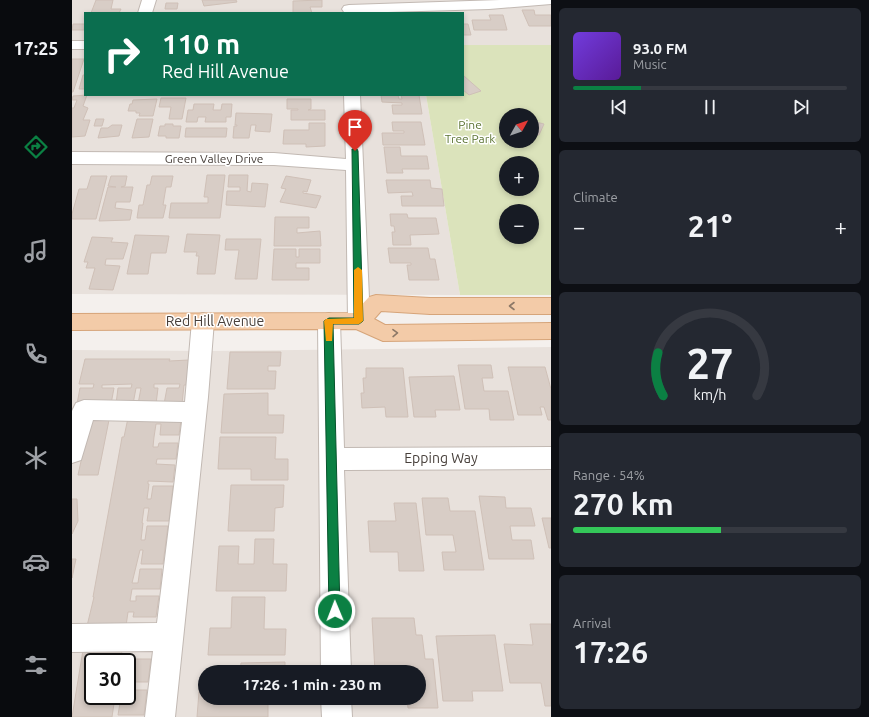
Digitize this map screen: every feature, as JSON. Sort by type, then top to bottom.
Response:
[{"type":"main road","points":[[359,321],[376,303],[430,306],[551,306]]},
{"type":"main road","name":"Red Hill Avenue","points":[[72,322],[359,321],[383,333],[551,331]]},
{"type":"street","points":[[145,12],[149,0]]},
{"type":"street","points":[[349,7],[551,0]]},
{"type":"street","points":[[72,45],[84,45]]},
{"type":"street","points":[[352,96],[359,321]]},
{"type":"street","name":"Green Valley Drive","points":[[72,158],[274,159],[355,165]]},
{"type":"street","points":[[160,717],[195,412],[203,321]]},
{"type":"street","points":[[329,321],[336,665]]},
{"type":"street","points":[[72,452],[84,410],[195,412]]},
{"type":"street","name":"Epping Way","points":[[331,459],[551,458]]},
{"type":"street","points":[[72,638],[169,638]]},
{"type":"street","points":[[336,705],[337,717]]},
{"type":"shaded area","points":[[72,0],[551,0],[551,45],[464,45],[464,12],[84,12],[84,96],[426,96],[460,295],[72,294]]},
{"type":"shaded area","points":[[551,347],[551,717],[72,717],[72,350],[208,351]]},
{"type":"green space","name":"Pine Tree Park","points":[[464,45],[551,45],[551,295],[460,295],[426,96],[464,96]]},
{"type":"building","points":[[96,0],[113,0],[111,9],[121,9],[120,12],[91,12]]},
{"type":"building","points":[[202,0],[236,0],[237,2],[204,6]]},
{"type":"building","points":[[322,0],[322,7],[310,7],[312,12],[293,12],[293,1]]},
{"type":"building","points":[[166,3],[178,3],[177,9],[165,9]]},
{"type":"building","points":[[522,10],[534,10],[535,15],[551,15],[551,26],[529,26]]},
{"type":"building","points":[[489,15],[503,15],[507,30],[474,30],[472,20],[491,20]]},
{"type":"building","points":[[73,24],[84,24],[84,30],[72,30]]},
{"type":"building","points":[[464,24],[468,24],[471,35],[464,35]]},
{"type":"building","points":[[72,59],[84,59],[73,92],[72,92]]},
{"type":"building","points":[[83,75],[84,75],[84,89],[79,89]]},
{"type":"building","points":[[464,76],[481,91],[469,95],[464,91]]},
{"type":"building","points":[[73,96],[87,96],[83,106],[88,108],[83,120],[90,120],[85,136],[72,137],[72,108],[74,108],[77,100],[72,100]]},
{"type":"building","points":[[381,96],[398,96],[399,99],[402,99],[401,96],[419,96],[422,114],[393,114],[392,105],[402,105],[402,103],[382,102]]},
{"type":"building","points":[[161,98],[186,98],[182,119],[169,119],[171,107],[159,107]]},
{"type":"building","points":[[157,99],[153,116],[139,116],[140,113],[136,113],[136,111],[128,111],[133,100]]},
{"type":"building","points":[[287,99],[311,99],[311,109],[308,110],[325,110],[325,120],[291,120],[291,110],[298,109],[287,109]]},
{"type":"building","points":[[194,104],[214,104],[213,110],[221,110],[222,104],[232,104],[231,117],[226,117],[226,122],[205,122],[206,117],[198,117],[197,122],[186,122],[188,110],[193,110]]},
{"type":"building","points":[[236,113],[272,114],[270,132],[255,131],[256,125],[251,125],[249,138],[233,138],[234,126],[237,126],[235,125]]},
{"type":"building","points":[[96,119],[104,119],[102,126],[94,126]]},
{"type":"building","points":[[137,119],[153,119],[149,137],[132,138]]},
{"type":"building","points":[[392,122],[421,122],[425,145],[383,145],[382,133],[404,133],[404,131],[393,131]]},
{"type":"building","points":[[309,123],[325,123],[325,146],[306,147],[306,144],[283,144],[284,130],[309,130]]},
{"type":"building","points":[[539,123],[544,124],[539,135]]},
{"type":"building","points":[[165,124],[181,126],[179,138],[166,138],[166,136],[158,136],[160,126],[165,126]]},
{"type":"building","points":[[112,125],[122,125],[119,136],[98,138],[101,128],[108,128]]},
{"type":"building","points":[[186,128],[227,128],[226,137],[185,137]]},
{"type":"building","points":[[384,147],[400,147],[401,156],[427,156],[429,169],[402,169],[403,173],[387,173]]},
{"type":"building","points":[[207,175],[225,175],[220,218],[169,218],[171,203],[208,203],[208,197],[204,197]]},
{"type":"building","points":[[229,175],[248,175],[247,191],[251,192],[252,183],[268,184],[265,207],[226,205],[227,191],[240,191],[240,187],[228,187]]},
{"type":"building","points":[[91,176],[107,176],[96,219],[72,219],[79,189],[87,189]]},
{"type":"building","points":[[111,176],[127,176],[125,186],[121,187],[133,187],[130,202],[116,202],[115,208],[132,210],[130,220],[99,221],[108,187],[116,187],[108,186]]},
{"type":"building","points":[[152,176],[173,176],[171,187],[166,187],[163,205],[166,205],[163,218],[137,218],[139,205],[143,205],[147,185],[150,185]]},
{"type":"building","points":[[286,176],[311,180],[307,192],[303,191],[303,193],[321,196],[316,208],[280,202],[286,189],[281,188]]},
{"type":"building","points":[[386,180],[430,180],[431,188],[442,189],[444,206],[402,206],[401,196],[413,196],[412,192],[388,193]]},
{"type":"building","points":[[390,214],[407,214],[408,218],[436,218],[439,234],[410,235],[411,245],[393,245],[392,232],[395,232],[394,226],[391,226]]},
{"type":"building","points":[[275,217],[309,217],[309,228],[297,228],[297,233],[320,231],[321,246],[274,246]]},
{"type":"building","points":[[187,234],[220,235],[215,274],[197,274],[199,256],[196,256],[197,252],[184,252]]},
{"type":"building","points":[[135,235],[169,236],[166,253],[151,253],[148,274],[127,274]]},
{"type":"building","points":[[92,237],[113,238],[111,242],[128,243],[123,259],[106,259],[105,265],[120,266],[113,290],[89,289],[95,268],[86,268],[88,262],[84,262]]},
{"type":"building","points":[[226,239],[261,239],[257,279],[235,279],[239,250],[225,250]]},
{"type":"building","points":[[388,248],[428,248],[430,259],[435,259],[439,280],[409,280],[407,265],[411,265],[411,263],[390,263]]},
{"type":"building","points":[[274,249],[296,249],[296,257],[299,257],[299,249],[320,249],[320,263],[296,263],[296,268],[309,268],[309,280],[272,280]]},
{"type":"building","points":[[230,352],[281,352],[280,366],[268,366],[268,371],[276,371],[275,389],[227,389]]},
{"type":"building","points":[[85,359],[189,360],[182,404],[164,404],[167,388],[179,388],[180,384],[154,384],[154,388],[158,388],[156,404],[138,404],[141,388],[136,388],[133,404],[116,404],[118,388],[131,388],[132,384],[102,385],[102,388],[114,388],[111,404],[77,404],[80,388],[93,388],[94,384],[79,384]]},
{"type":"building","points":[[458,365],[491,365],[493,378],[482,378],[484,391],[508,391],[514,420],[490,420],[489,409],[465,409]]},
{"type":"building","points":[[508,367],[545,367],[551,389],[551,420],[548,420],[544,407],[540,407],[542,415],[518,415]]},
{"type":"building","points":[[366,368],[403,368],[408,417],[386,417],[385,407],[362,408],[361,393],[364,393],[363,378],[366,378]]},
{"type":"building","points":[[454,376],[460,410],[435,410],[436,417],[414,417],[409,377]]},
{"type":"building","points":[[268,393],[268,415],[284,415],[283,433],[221,433],[224,394]]},
{"type":"building","points":[[128,418],[181,420],[179,435],[160,435],[161,424],[156,424],[154,437],[153,447],[158,447],[159,443],[178,443],[176,459],[157,459],[156,464],[175,465],[173,482],[148,481],[147,499],[151,499],[153,486],[173,486],[169,521],[147,521],[149,508],[144,508],[142,523],[141,540],[145,540],[147,526],[168,526],[163,564],[141,564],[143,550],[140,550],[132,583],[138,583],[140,569],[162,569],[160,589],[132,589],[130,601],[136,601],[136,596],[159,596],[156,617],[133,617],[134,612],[128,612],[126,626],[87,626],[94,597],[122,437],[124,437]]},
{"type":"building","points":[[90,420],[109,420],[98,475],[78,475]]},
{"type":"building","points":[[220,437],[276,437],[275,459],[288,459],[288,480],[251,480],[251,469],[218,469]]},
{"type":"building","points":[[231,485],[284,485],[283,507],[275,508],[274,531],[228,531]]},
{"type":"building","points":[[479,496],[505,497],[506,508],[531,508],[535,526],[510,526],[512,540],[531,540],[534,559],[489,559]]},
{"type":"building","points":[[422,498],[448,498],[450,511],[475,511],[484,570],[444,570],[442,552],[456,552],[453,535],[426,535]]},
{"type":"building","points":[[72,499],[77,499],[78,521],[72,534]]},
{"type":"building","points":[[394,503],[416,503],[424,571],[399,571],[398,552],[370,552],[368,521],[396,521]]},
{"type":"building","points":[[542,518],[551,518],[551,548],[549,548]]},
{"type":"building","points":[[255,539],[274,539],[273,564],[287,564],[286,591],[216,591],[219,546],[239,546],[238,564],[254,564]]},
{"type":"building","points":[[72,559],[76,559],[72,578]]},
{"type":"building","points":[[232,597],[265,597],[264,629],[286,629],[285,655],[208,655],[210,628],[231,628]]},
{"type":"building","points":[[372,618],[414,618],[416,635],[422,635],[425,659],[433,659],[438,708],[408,708],[408,705],[426,705],[426,665],[375,665]]},
{"type":"building","points":[[530,624],[551,624],[551,706],[545,706],[541,683],[510,683],[504,644],[533,645]]},
{"type":"building","points":[[495,635],[503,691],[472,691],[473,701],[443,701],[436,636]]},
{"type":"building","points":[[122,649],[122,653],[84,653],[84,705],[114,705],[112,717],[72,717],[83,650]]},
{"type":"building","points":[[136,659],[151,659],[148,682],[136,682]]},
{"type":"building","points":[[285,662],[285,665],[241,665],[241,663]]},
{"type":"building","points":[[136,690],[147,690],[144,715],[118,715],[120,705],[136,705]]},
{"type":"building","points":[[198,704],[268,705],[268,717],[197,717]]},
{"type":"slow traffic","points":[[329,338],[329,321],[359,321],[358,270]]},
{"type":"route","points":[[335,611],[329,321],[359,321],[355,151]]}]
